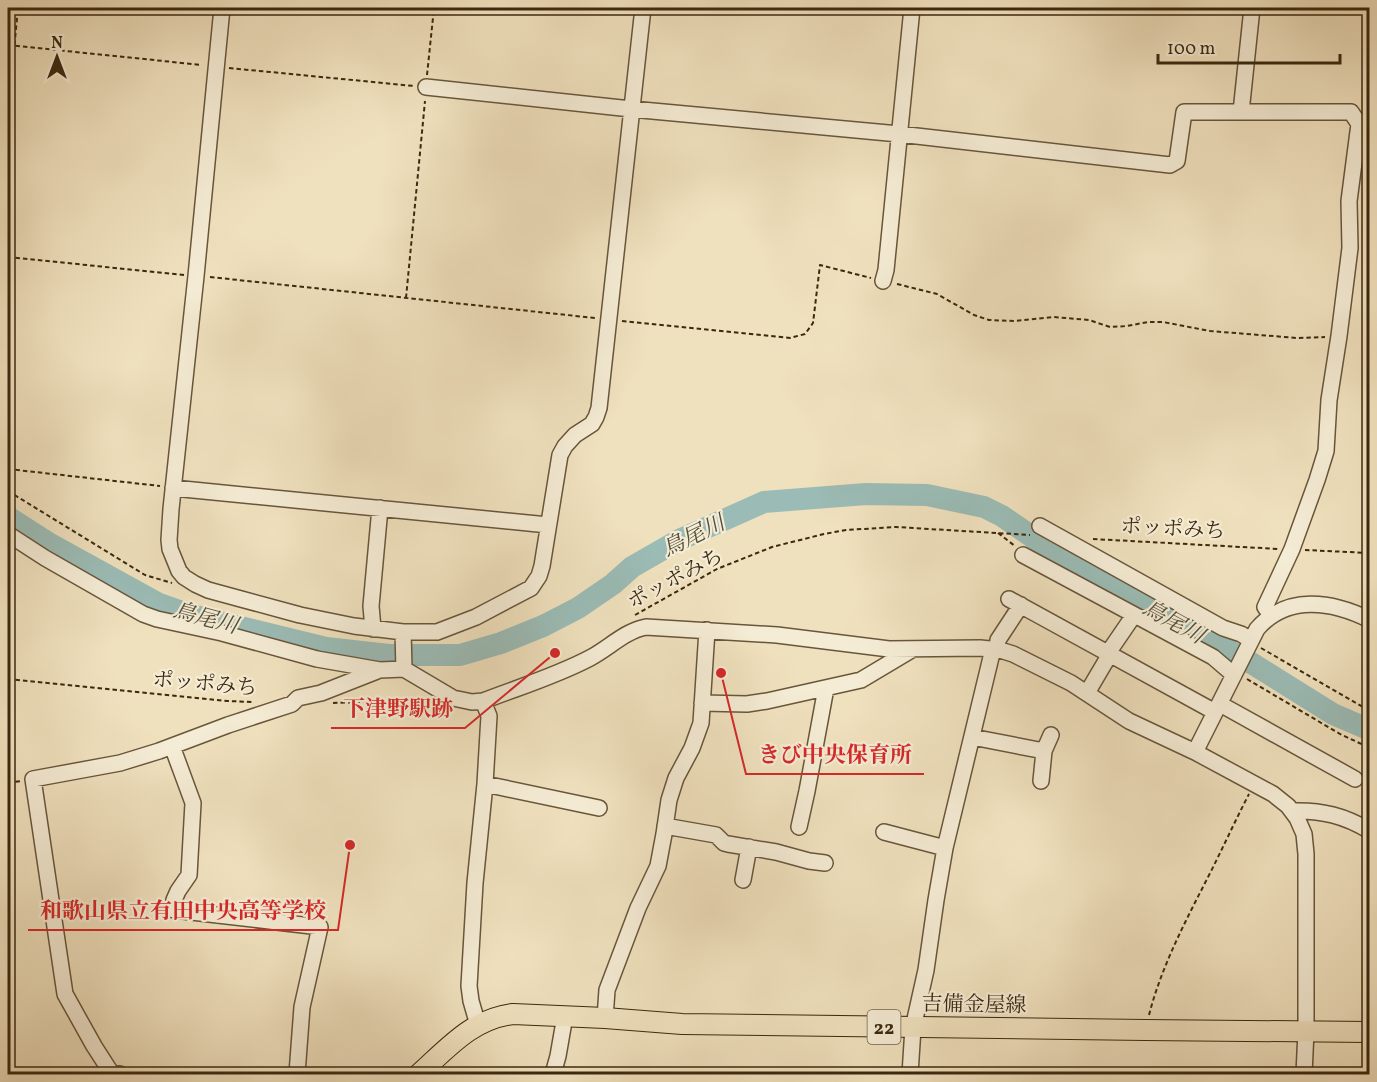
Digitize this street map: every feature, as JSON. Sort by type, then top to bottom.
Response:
[{"type":"main road","name":"吉備金屋線","points":[[419,1074],[478,1025],[513,1014],[682,1024],[1370,1032]]},
{"type":"street","points":[[222,8],[169,527],[170,549],[184,577],[220,594],[300,615],[403,636],[436,632],[476,617],[531,588],[539,576],[560,455],[575,435],[592,424],[600,408],[643,8]]},
{"type":"street","points":[[883,281],[886,270],[912,8]]},
{"type":"street","points":[[1241,112],[1252,8]]},
{"type":"street","points":[[426,87],[899,134],[1170,165],[1177,161],[1184,112],[1352,112],[1364,124],[1349,201],[1350,248],[1329,400],[1326,451],[1292,549],[1265,607],[1271,615]]},
{"type":"street","points":[[173,488],[548,525]]},
{"type":"street","points":[[373,629],[371,606],[380,508]]},
{"type":"street","points":[[1049,533],[1223,628],[1240,634],[1250,643]]},
{"type":"street","points":[[8,534],[143,614],[317,659],[380,670]]},
{"type":"street","points":[[1023,555],[1213,657],[1236,672]]},
{"type":"street","points":[[909,1074],[913,1028],[926,970],[945,848],[995,649],[1015,602],[1109,654],[1355,779]]},
{"type":"street","points":[[1195,752],[1257,629],[1271,615],[1303,604],[1332,605],[1370,620]]},
{"type":"street","points":[[1087,693],[1134,615]]},
{"type":"street","points":[[120,1074],[112,1074],[65,994],[33,779],[120,763],[291,704],[298,698],[321,693],[380,670],[404,666],[453,698],[472,702],[483,701],[570,668],[592,658],[638,629],[646,627],[777,636],[889,649],[995,649],[1013,654],[1071,683],[1129,721],[1195,752],[1282,800],[1293,811],[1304,834],[1306,854],[1304,1074]]},
{"type":"street","points":[[605,1018],[607,990],[638,908],[658,866],[669,800],[676,778],[699,729],[707,630]]},
{"type":"street","points":[[403,636],[404,666]]},
{"type":"street","points":[[702,703],[747,704],[861,680],[913,649]]},
{"type":"street","points":[[799,827],[826,688]]},
{"type":"street","points":[[478,1025],[468,986],[489,716],[483,701]]},
{"type":"street","points":[[1041,781],[1044,751],[1051,735]]},
{"type":"street","points":[[972,737],[1044,751]]},
{"type":"street","points":[[172,746],[193,803],[189,875],[174,900],[174,910],[320,927],[302,1007],[297,1074]]},
{"type":"street","points":[[485,784],[599,808]]},
{"type":"street","points":[[1293,811],[1322,811],[1335,814],[1370,831]]},
{"type":"street","points":[[665,826],[710,833],[728,844],[825,863]]},
{"type":"street","points":[[884,832],[945,848]]},
{"type":"street","points":[[743,880],[749,847]]},
{"type":"street","points":[[553,1074],[565,1016]]},
{"type":"path","points":[[8,112],[18,8]]},
{"type":"path","points":[[406,298],[434,8]]},
{"type":"path","points":[[8,257],[790,338],[806,334],[813,322],[820,265],[937,294],[974,315],[989,320],[1066,318],[1089,320],[1110,327],[1163,322],[1210,331],[1297,338],[1339,336]]},
{"type":"path","points":[[8,469],[173,488]]},
{"type":"path","points":[[8,491],[145,575],[171,583]]},
{"type":"path","name":"ポッポみち","points":[[633,616],[717,569],[772,547],[824,534],[884,527],[998,533],[1049,533]]},
{"type":"path","name":"ポッポみち","points":[[1094,539],[1370,553]]},
{"type":"path","points":[[1250,643],[1370,711]]},
{"type":"path","points":[[1236,672],[1340,734],[1370,748]]},
{"type":"path","name":"ポッポみち","points":[[8,679],[227,701],[259,702]]},
{"type":"path","points":[[326,704],[453,698]]},
{"type":"path","points":[[1145,1030],[1155,993],[1170,956],[1254,784]]},
{"type":"waterway","name":"鳥尾川","points":[[8,517],[50,544],[157,603],[191,615],[326,648],[389,655],[460,655],[501,643],[543,626],[578,608],[613,584],[632,567],[679,540],[764,502],[866,494],[927,495],[984,507],[1002,516],[1093,576],[1253,664],[1333,714],[1370,730]]},
{"type":"place","name":"下津野駅跡","points":[[555,653]]},
{"type":"place","name":"きび中央保育所","points":[[721,673]]},
{"type":"place","name":"和歌山県立有田中央高等学校","points":[[350,845]]}]
